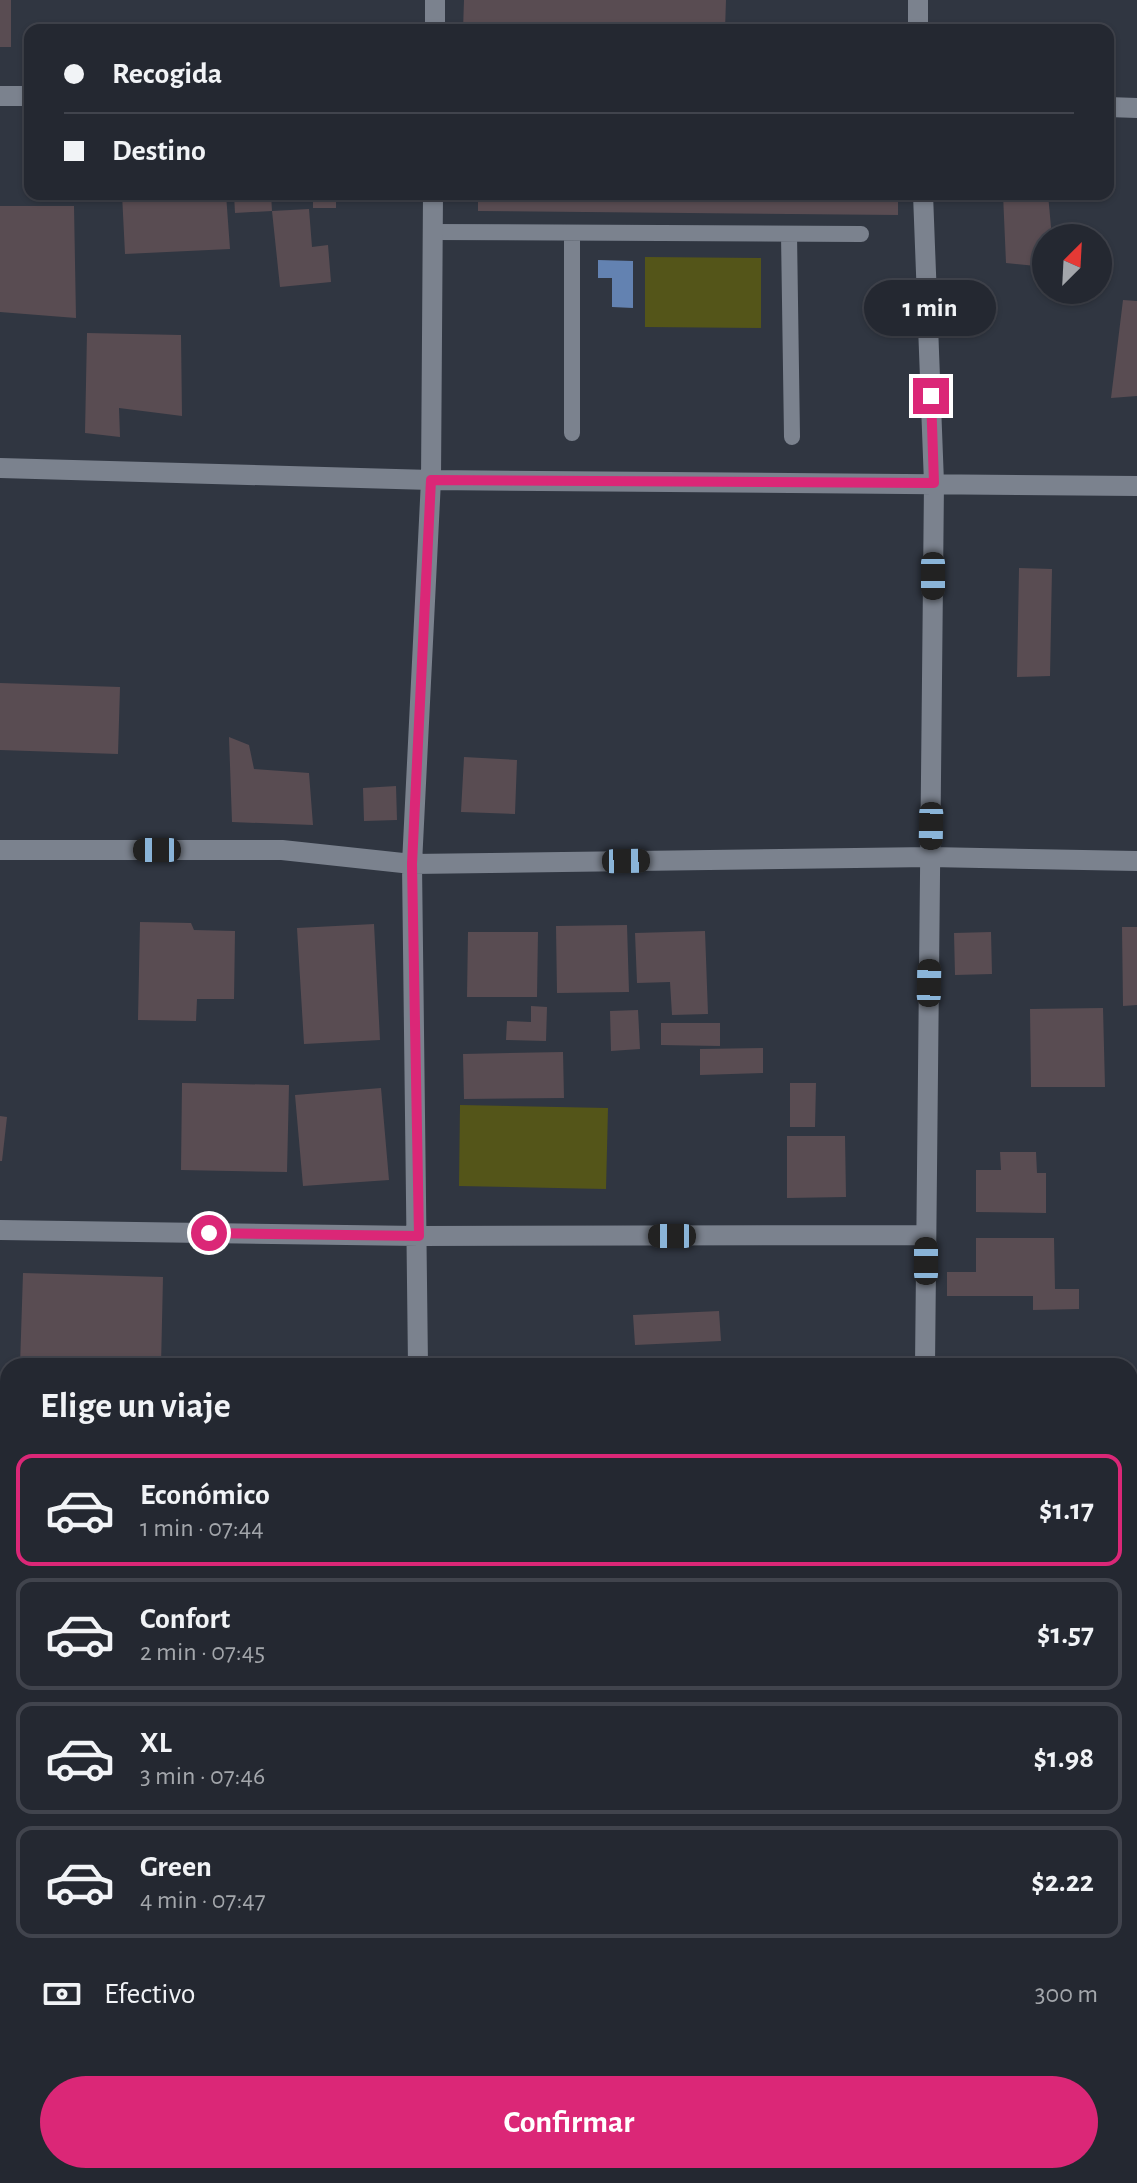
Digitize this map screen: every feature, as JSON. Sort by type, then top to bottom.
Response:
[{"type":"street","points":[[435,0],[435,24]]},
{"type":"street","points":[[918,0],[918,24]]},
{"type":"street","points":[[0,96],[24,96]]},
{"type":"street","points":[[1114,107],[1137,108]]},
{"type":"street","points":[[418,1358],[419,1236],[412,864],[431,480],[433,200]]},
{"type":"street","points":[[923,200],[934,483],[925,1358]]},
{"type":"street","points":[[0,468],[431,480],[1137,486]]},
{"type":"street","points":[[0,850],[282,850],[412,864],[930,857],[1137,861]]},
{"type":"street","points":[[0,1230],[419,1236],[926,1235]]},
{"type":"lane","points":[[432,232],[861,234]]},
{"type":"lane","points":[[572,234],[572,433]]},
{"type":"lane","points":[[789,234],[792,437]]},
{"type":"shaded area","points":[[645,257],[761,258],[761,328],[645,327]]},
{"type":"shaded area","points":[[460,1105],[608,1108],[606,1189],[459,1186]]},
{"type":"water","points":[[598,260],[633,261],[633,308],[612,307],[612,278],[598,278]]},
{"type":"building","points":[[0,0],[11,0],[11,47],[0,47]]},
{"type":"building","points":[[464,0],[726,0],[725,24],[463,24]]},
{"type":"building","points":[[122,200],[226,200],[230,249],[125,254]]},
{"type":"building","points":[[234,200],[271,200],[272,211],[235,213]]},
{"type":"building","points":[[313,200],[336,200],[336,208],[313,208]]},
{"type":"building","points":[[478,200],[898,200],[898,215],[478,211]]},
{"type":"building","points":[[1003,200],[1049,200],[1051,224],[1032,224],[1032,266],[1006,263]]},
{"type":"building","points":[[0,206],[74,206],[76,318],[0,312]]},
{"type":"building","points":[[309,209],[312,247],[328,245],[331,282],[280,287],[272,211]]},
{"type":"building","points":[[1123,300],[1137,301],[1137,396],[1111,398]]},
{"type":"building","points":[[87,333],[181,335],[182,416],[119,408],[120,437],[85,433]]},
{"type":"building","points":[[1019,568],[1052,569],[1050,676],[1017,677]]},
{"type":"building","points":[[0,683],[120,687],[118,754],[0,750]]},
{"type":"building","points":[[229,737],[249,745],[254,769],[309,773],[313,825],[232,822]]},
{"type":"building","points":[[464,757],[517,760],[515,814],[461,812]]},
{"type":"building","points":[[396,786],[397,820],[364,821],[363,788]]},
{"type":"building","points":[[140,922],[191,923],[194,930],[235,931],[234,999],[197,999],[196,1021],[138,1020]]},
{"type":"building","points":[[374,924],[380,1040],[304,1044],[297,928]]},
{"type":"building","points":[[627,925],[629,992],[557,993],[556,926]]},
{"type":"building","points":[[1122,927],[1137,927],[1137,1005],[1123,1006]]},
{"type":"building","points":[[705,931],[708,1014],[672,1015],[670,982],[637,983],[635,933]]},
{"type":"building","points":[[468,932],[538,932],[537,997],[467,997]]},
{"type":"building","points":[[991,932],[992,974],[955,975],[954,933]]},
{"type":"building","points":[[531,1006],[547,1007],[546,1041],[506,1040],[507,1021],[531,1022]]},
{"type":"building","points":[[1103,1008],[1105,1087],[1031,1087],[1030,1009]]},
{"type":"building","points":[[638,1010],[640,1049],[611,1051],[610,1011]]},
{"type":"building","points":[[661,1023],[720,1023],[720,1046],[661,1045]]},
{"type":"building","points":[[763,1048],[763,1073],[700,1075],[700,1049]]},
{"type":"building","points":[[563,1052],[564,1098],[464,1099],[463,1054]]},
{"type":"building","points":[[182,1083],[289,1085],[287,1172],[181,1170]]},
{"type":"building","points":[[790,1083],[816,1083],[815,1127],[790,1127]]},
{"type":"building","points":[[381,1088],[389,1180],[303,1186],[295,1095]]},
{"type":"building","points":[[0,1116],[7,1117],[2,1161],[0,1161]]},
{"type":"building","points":[[787,1136],[845,1136],[846,1197],[787,1198]]},
{"type":"building","points":[[1000,1152],[1036,1152],[1037,1173],[1046,1173],[1046,1213],[976,1212],[976,1170],[1001,1170]]},
{"type":"building","points":[[976,1238],[1054,1238],[1055,1289],[1079,1289],[1079,1309],[1033,1310],[1033,1296],[947,1296],[947,1272],[976,1272]]},
{"type":"building","points":[[23,1273],[163,1277],[161,1358],[20,1358]]},
{"type":"building","points":[[719,1311],[721,1341],[635,1345],[633,1315]]},
{"type":"route","points":[[209,1233],[419,1236],[412,864],[431,480],[934,483],[931,396]]}]
